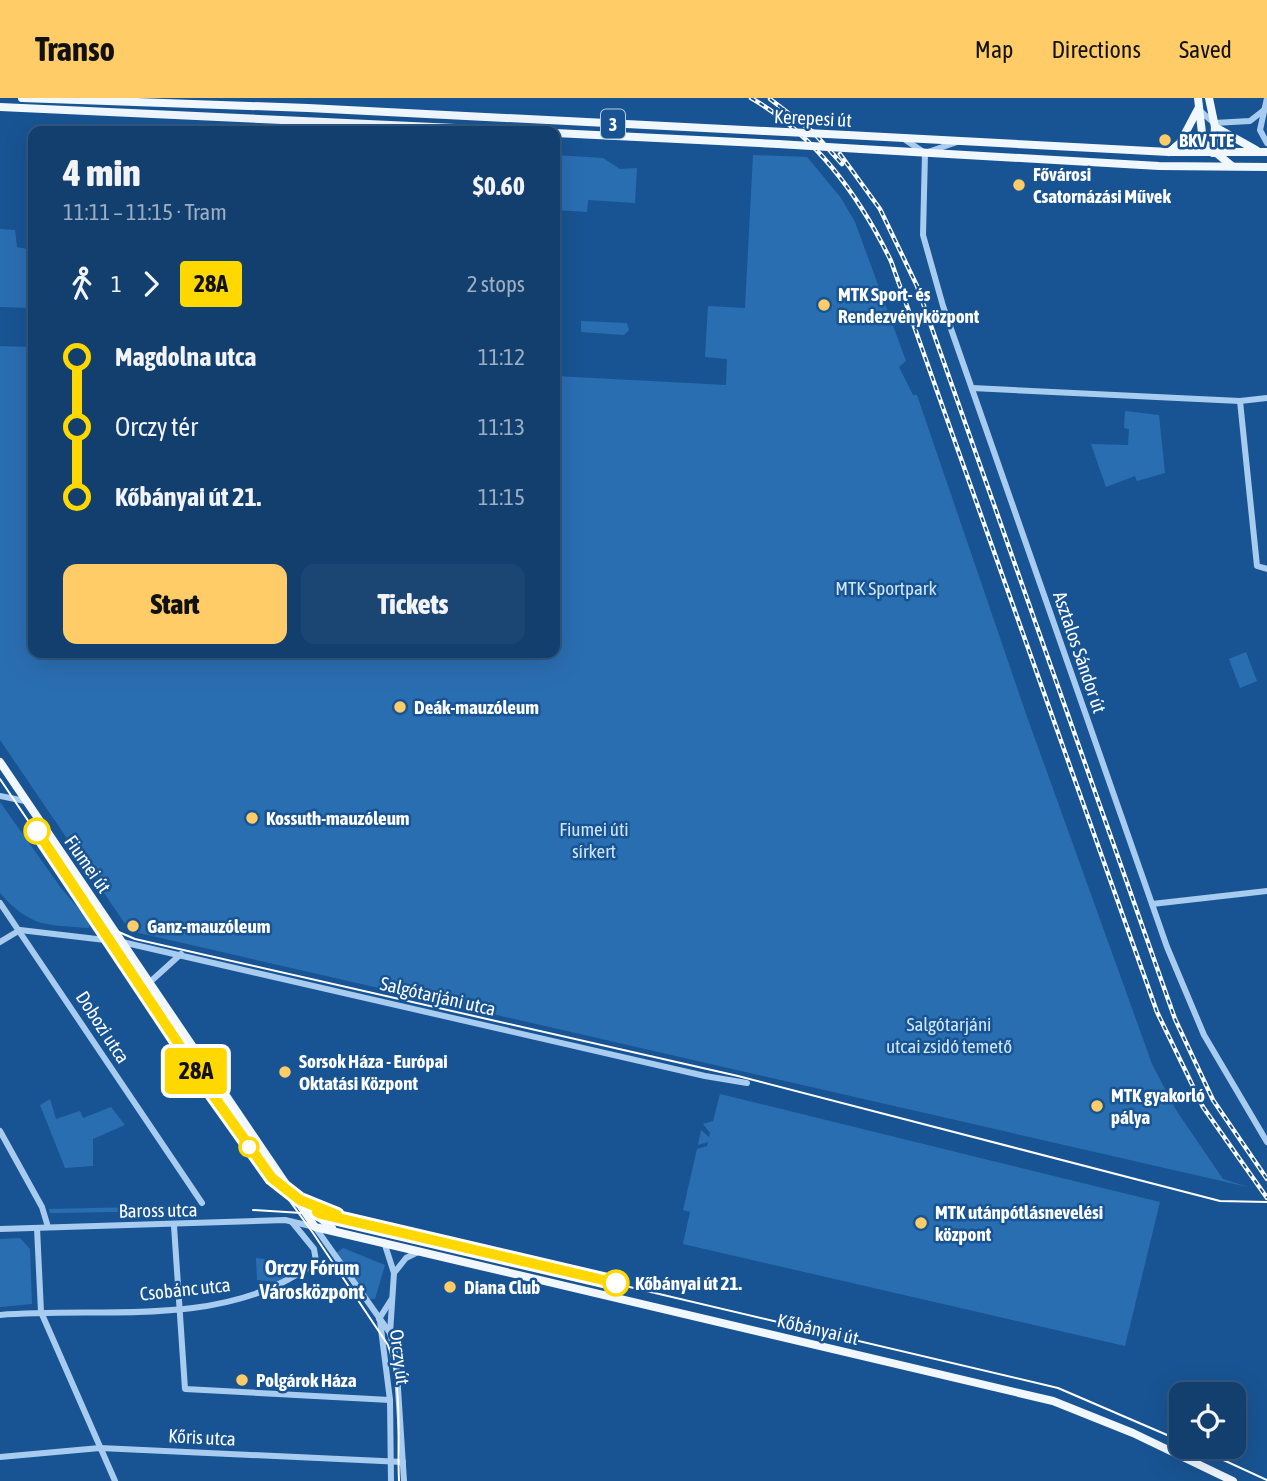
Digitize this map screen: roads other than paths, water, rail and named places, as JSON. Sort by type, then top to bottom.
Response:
[{"type":"main road","name":"Kerepesi út","points":[[22,98],[308,108],[1170,152],[1265,152]]},
{"type":"main road","points":[[1198,98],[1201,139],[1213,153],[1234,168]]},
{"type":"main road","points":[[1209,98],[1214,125],[1213,153]]},
{"type":"main road","points":[[0,107],[412,126]]},
{"type":"main road","points":[[1170,152],[1181,143],[1198,109]]},
{"type":"main road","points":[[1214,125],[1236,141],[1265,152]]},
{"type":"main road","name":"Kerepesi út","points":[[560,133],[1183,166],[1267,167]]},
{"type":"main road","points":[[1183,166],[1213,153]]},
{"type":"main road","name":"Fiumei út","points":[[0,762],[315,1227]]},
{"type":"main road","points":[[293,1192],[337,1232]]},
{"type":"main road","name":"Kőbányai út","points":[[315,1227],[1053,1401],[1133,1433],[1233,1481]]},
{"type":"street","points":[[1267,98],[1259,130],[1267,143]]},
{"type":"street","points":[[1198,109],[1214,125],[1255,119],[1264,110]]},
{"type":"street","points":[[903,139],[925,153],[959,142]]},
{"type":"street","name":"Asztalos Sándor út","points":[[925,153],[924,242],[972,388],[1152,904],[1204,1035],[1267,1142]]},
{"type":"street","points":[[972,388],[1240,401],[1267,398]]},
{"type":"street","points":[[1240,401],[1257,566],[1267,569]]},
{"type":"street","points":[[0,796],[25,801]]},
{"type":"street","points":[[1152,904],[1267,891]]},
{"type":"street","name":"Dobozi utca","points":[[0,903],[202,1203]]},
{"type":"street","points":[[0,942],[20,930]]},
{"type":"street","name":"Salgótarjáni utca","points":[[20,930],[122,942],[180,954],[705,1076],[747,1083]]},
{"type":"street","points":[[150,982],[180,954]]},
{"type":"street","points":[[0,1130],[42,1207],[48,1227]]},
{"type":"street","name":"Baross utca","points":[[0,1229],[291,1221],[315,1227]]},
{"type":"street","name":"Csobánc utca","points":[[0,1315],[179,1309],[244,1299],[316,1261],[314,1249],[291,1221]]},
{"type":"street","points":[[174,1226],[184,1385],[190,1390],[390,1400]]},
{"type":"street","points":[[315,1227],[379,1319]]},
{"type":"street","points":[[37,1228],[41,1312],[115,1481]]},
{"type":"street","points":[[384,1242],[394,1273],[390,1333]]},
{"type":"street","points":[[394,1273],[406,1258],[421,1251]]},
{"type":"street","points":[[379,1319],[391,1298]]},
{"type":"street","points":[[379,1319],[391,1312]]},
{"type":"street","name":"Orczy út","points":[[379,1319],[390,1333],[396,1358],[404,1481]]},
{"type":"street","name":"Orczy út","points":[[379,1319],[390,1400],[391,1481]]},
{"type":"street","name":"Kőris utca","points":[[0,1457],[100,1448],[402,1462]]},
{"type":"tram line","points":[[0,779],[208,1088],[313,1233],[388,1345],[398,1395],[399,1481]]},
{"type":"tram line","name":"28A","points":[[37,831],[208,1088],[276,1184],[300,1200],[337,1215],[317,1212],[321,1214],[616,1283]]},
{"type":"tram line","points":[[82,905],[107,927],[135,939],[738,1076],[1220,1201],[1267,1202]]},
{"type":"tram line","points":[[274,1186],[295,1201],[337,1218],[1058,1388],[1169,1436]]},
{"type":"tram line","points":[[253,1210],[302,1213]]},
{"type":"tram line","points":[[1221,1459],[1267,1480]]},
{"type":"railway","points":[[751,98],[774,113],[815,148],[850,190],[891,261],[1157,1012],[1203,1107],[1267,1198]]},
{"type":"railway","points":[[770,99],[813,132],[842,164]]},
{"type":"railway","points":[[840,154],[880,209],[917,286],[1175,1019],[1213,1100],[1267,1179]]},
{"type":"place","name":"BKV TTE","points":[[1165,140]]},
{"type":"place","name":"Fővárosi Csatornázási Művek","points":[[1019,185]]},
{"type":"place","name":"MTK Sport- és Rendezvényközpont","points":[[824,305]]},
{"type":"place","name":"Deák-mauzóleum","points":[[400,707]]},
{"type":"place","name":"Kossuth-mauzóleum","points":[[252,818]]},
{"type":"place","name":"Ganz-mauzóleum","points":[[133,926]]},
{"type":"place","name":"Sorsok Háza - Európai Oktatási Központ","points":[[285,1072]]},
{"type":"place","name":"MTK gyakorló pálya","points":[[1097,1106]]},
{"type":"place","name":"MTK utánpótlásnevelési központ","points":[[921,1223]]},
{"type":"place","name":"Kőbányai út 21.","points":[[616,1283]]},
{"type":"place","name":"Diana Club","points":[[450,1287]]},
{"type":"place","name":"Polgárok Háza","points":[[242,1380]]},
{"type":"district","name":"Orczy Fórum Városközpont","points":[[312,1279]]},
{"type":"park label","name":"MTK Sportpark","points":[[886,588]]},
{"type":"park label","name":"Fiumei úti sírkert","points":[[594,840]]},
{"type":"park label","name":"Salgótarjáni utcai zsidó temető","points":[[949,1035]]}]
